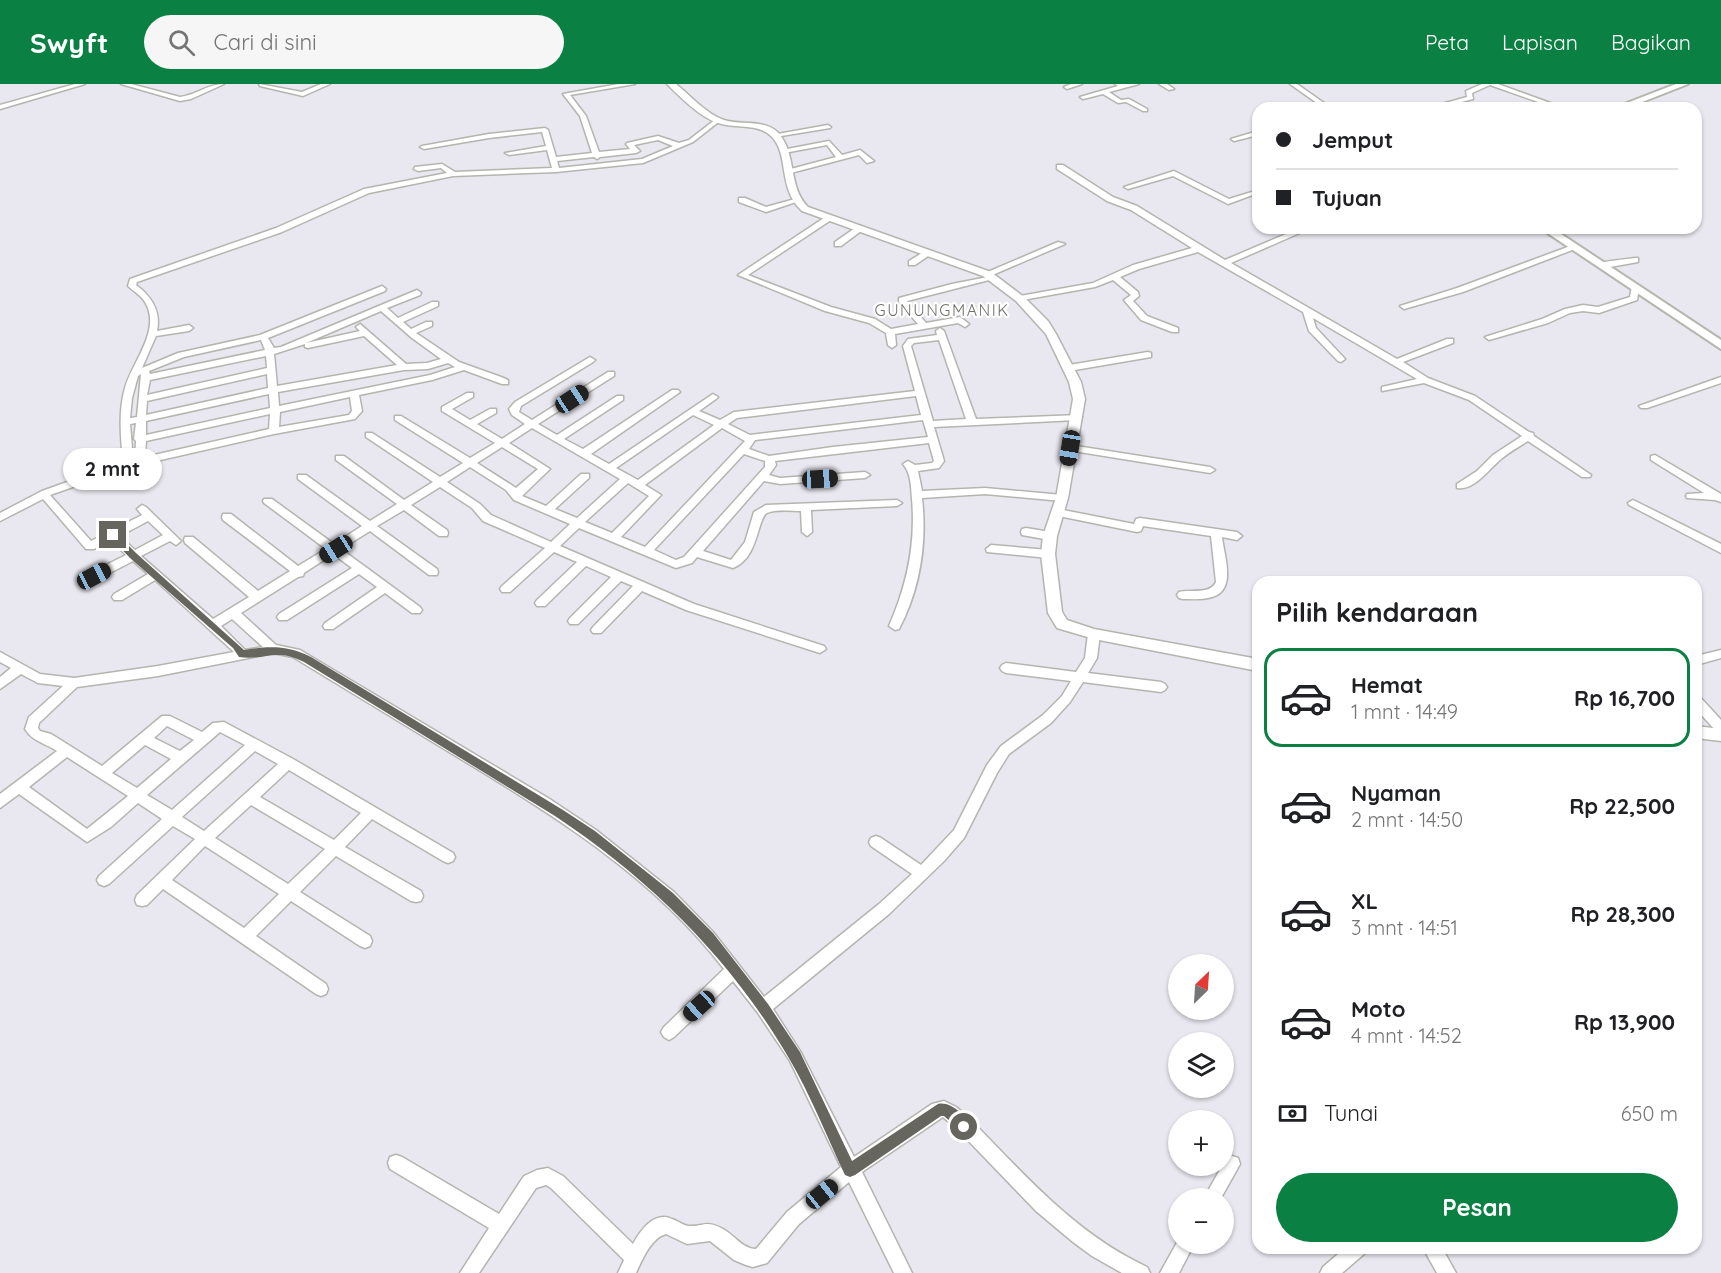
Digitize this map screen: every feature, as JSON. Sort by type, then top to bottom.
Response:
[{"type":"main road","points":[[1636,102],[1683,84]]},
{"type":"main road","points":[[1555,234],[1721,345]]},
{"type":"street","points":[[0,107],[82,84]]},
{"type":"street","points":[[124,84],[180,99],[189,98],[221,84]]},
{"type":"street","points":[[262,86],[303,94],[327,84]]},
{"type":"street","points":[[597,157],[583,116],[566,94],[632,84]]},
{"type":"street","points":[[671,84],[718,120],[758,127],[775,135],[828,127]]},
{"type":"street","points":[[1067,87],[1079,84]]},
{"type":"street","points":[[1083,97],[1120,86],[1136,84]]},
{"type":"street","points":[[1162,84],[1171,89]]},
{"type":"street","points":[[1293,84],[1319,102]]},
{"type":"street","points":[[1455,102],[1473,97],[1468,92],[1488,84]]},
{"type":"street","points":[[1492,84],[1544,102]]},
{"type":"street","points":[[1104,92],[1120,102],[1127,100],[1145,110]]},
{"type":"street","points":[[128,464],[126,422],[128,390],[152,334],[155,315],[148,300],[132,285],[133,281],[279,230],[363,192],[453,174],[556,170],[643,161],[680,146],[718,120]]},
{"type":"street","points":[[424,147],[489,136],[545,130],[556,170]]},
{"type":"street","points":[[775,135],[784,151],[795,201],[805,209],[930,252],[990,276],[1020,299],[1044,323],[1075,382],[1079,399],[1062,498],[1050,536],[1048,554],[1055,613],[1058,620],[1066,627],[1094,634],[1252,664]]},
{"type":"street","points":[[1234,140],[1252,135]]},
{"type":"street","points":[[554,159],[597,157],[636,151],[629,144],[658,138],[680,146]]},
{"type":"street","points":[[784,151],[829,143],[840,157]]},
{"type":"street","points":[[509,153],[551,147]]},
{"type":"street","points":[[790,172],[862,152],[870,161]]},
{"type":"street","points":[[418,169],[442,166],[453,174]]},
{"type":"street","points":[[1060,167],[1092,189],[1134,208],[1199,249],[1425,380],[1473,398],[1586,475]]},
{"type":"street","points":[[1128,187],[1174,173],[1228,202],[1252,196]]},
{"type":"street","points":[[742,201],[766,210],[795,201]]},
{"type":"street","points":[[830,218],[742,275],[828,309],[879,324],[890,332],[892,345]]},
{"type":"street","points":[[838,244],[861,228]]},
{"type":"street","points":[[1225,263],[1293,234]]},
{"type":"street","points":[[924,326],[915,317],[903,298],[990,276],[1061,244]]},
{"type":"street","points":[[1404,306],[1460,290],[1576,247]]},
{"type":"street","points":[[1020,299],[1095,285],[1167,256],[1199,249]]},
{"type":"street","points":[[912,264],[930,252]]},
{"type":"street","points":[[1599,264],[1610,266],[1635,260]]},
{"type":"street","points":[[1116,278],[1135,294],[1128,300],[1143,317],[1175,330]]},
{"type":"street","points":[[1489,337],[1545,321],[1571,310],[1582,308],[1599,310],[1621,304],[1634,298],[1635,288]]},
{"type":"street","points":[[146,373],[181,355],[263,337],[382,289]]},
{"type":"street","points":[[134,374],[270,354],[417,294]]},
{"type":"street","points":[[397,321],[435,304]]},
{"type":"street","points":[[383,309],[448,360],[493,375],[505,382]]},
{"type":"street","points":[[1307,310],[1312,329],[1341,359]]},
{"type":"street","points":[[890,332],[960,320],[965,324]]},
{"type":"street","points":[[354,321],[404,367]]},
{"type":"street","points":[[412,332],[429,324]]},
{"type":"street","points":[[152,334],[189,328]]},
{"type":"street","points":[[895,626],[905,604],[918,547],[918,495],[910,466],[938,464],[907,346],[911,341],[941,332],[972,422]]},
{"type":"street","points":[[284,349],[365,333]]},
{"type":"street","points":[[263,337],[269,346],[270,354],[275,411],[274,431]]},
{"type":"street","points":[[1396,362],[1450,341]]},
{"type":"street","points":[[1069,369],[1148,355]]},
{"type":"street","points":[[126,422],[273,390],[404,367],[428,366],[448,360]]},
{"type":"street","points":[[590,360],[518,404],[514,409],[515,413],[557,439],[656,495],[614,537]]},
{"type":"street","points":[[139,439],[432,377],[464,367]]},
{"type":"street","points":[[142,399],[271,370]]},
{"type":"street","points":[[140,461],[139,439],[146,373]]},
{"type":"street","points":[[213,625],[372,527],[611,374]]},
{"type":"street","points":[[1385,390],[1425,380]]},
{"type":"street","points":[[1644,406],[1721,380]]},
{"type":"street","points":[[0,517],[46,493],[128,464],[274,431],[352,417],[357,411],[354,392]]},
{"type":"street","points":[[583,454],[675,392]]},
{"type":"street","points":[[638,485],[734,415],[920,393]]},
{"type":"street","points":[[470,395],[441,407],[502,444],[550,466],[515,494]]},
{"type":"street","points":[[608,469],[713,397]]},
{"type":"street","points":[[557,439],[620,398]]},
{"type":"street","points":[[470,424],[493,411]]},
{"type":"street","points":[[692,411],[748,438],[928,420],[972,422],[1077,417]]},
{"type":"street","points":[[398,418],[510,488],[518,498],[676,564],[684,562],[695,552],[763,477],[771,465],[769,459]]},
{"type":"street","points":[[369,435],[476,506],[487,518],[690,607],[820,648]]},
{"type":"street","points":[[1461,486],[1530,435]]},
{"type":"street","points":[[647,551],[744,451],[751,441],[748,438]]},
{"type":"street","points":[[744,451],[769,459],[933,440]]},
{"type":"street","points":[[1070,448],[1210,470]]},
{"type":"street","points":[[340,458],[443,533]]},
{"type":"street","points":[[1655,458],[1720,497]]},
{"type":"street","points":[[763,477],[780,481],[865,475]]},
{"type":"street","points":[[548,510],[585,476]]},
{"type":"street","points":[[302,477],[433,572]]},
{"type":"street","points":[[506,589],[626,479]]},
{"type":"street","points":[[918,495],[985,491],[1062,498]]},
{"type":"street","points":[[1691,496],[1720,497]]},
{"type":"street","points":[[48,498],[88,545],[113,535],[146,512],[174,539],[133,555],[94,576]]},
{"type":"street","points":[[268,501],[416,610]]},
{"type":"street","points":[[695,552],[733,564],[747,550],[754,538],[760,511],[897,503]]},
{"type":"street","points":[[1633,503],[1721,549]]},
{"type":"street","points":[[806,507],[807,532]]},
{"type":"street","points":[[1058,513],[1137,528],[1140,522],[1237,536]]},
{"type":"street","points":[[227,517],[299,573]]},
{"type":"street","points":[[1026,532],[1050,536]]},
{"type":"street","points":[[1183,595],[1210,594],[1219,589],[1222,582],[1216,533]]},
{"type":"street","points":[[113,535],[242,654]]},
{"type":"street","points":[[189,540],[258,598]]},
{"type":"street","points":[[991,549],[1048,554]]},
{"type":"street","points":[[541,603],[585,561]]},
{"type":"street","points":[[284,617],[360,568]]},
{"type":"street","points":[[118,597],[155,575]]},
{"type":"street","points":[[574,621],[619,576]]},
{"type":"street","points":[[597,630],[641,585]]},
{"type":"street","points":[[329,626],[386,587]]},
{"type":"street","points":[[233,613],[273,649]]},
{"type":"street","points":[[763,1008],[884,909],[939,857],[959,834],[992,769],[1005,750],[1047,719],[1066,699],[1091,658],[1094,634]]},
{"type":"street","points":[[0,656],[38,678],[74,683],[273,649],[296,653],[591,834],[669,897],[708,937],[763,1008],[795,1056],[903,1273]]},
{"type":"street","points":[[1702,659],[1721,654]]},
{"type":"street","points":[[0,684],[20,668]]},
{"type":"street","points":[[1006,668],[1161,687]]},
{"type":"street","points":[[74,683],[33,721],[31,729],[36,735],[47,738],[136,797],[205,838],[365,941]]},
{"type":"street","points":[[1702,707],[1721,728]]},
{"type":"street","points":[[102,774],[166,720],[204,739]]},
{"type":"street","points":[[19,787],[87,836],[97,831],[214,729],[221,727],[288,763],[448,857]]},
{"type":"street","points":[[1702,733],[1721,735]]},
{"type":"street","points":[[143,738],[181,758]]},
{"type":"street","points":[[104,880],[254,744]]},
{"type":"street","points":[[0,802],[66,751]]},
{"type":"street","points":[[142,900],[205,838],[288,763]]},
{"type":"street","points":[[251,798],[416,896]]},
{"type":"street","points":[[245,937],[371,812]]},
{"type":"street","points":[[876,842],[920,873]]},
{"type":"street","points":[[162,880],[321,989]]},
{"type":"street","points":[[669,1032],[733,971]]},
{"type":"street","points":[[469,1273],[530,1182],[548,1176],[557,1182],[631,1265],[654,1228],[666,1225],[686,1235],[706,1231],[713,1233],[746,1258],[761,1257],[793,1218],[850,1170],[938,1110],[944,1109],[1047,1210],[1088,1245],[1141,1273]]},
{"type":"street","points":[[396,1163],[501,1225]]},
{"type":"street","points":[[1169,1273],[1180,1254]]},
{"type":"street","points":[[1329,1273],[1351,1254]]},
{"type":"street","points":[[1436,1254],[1448,1273]]},
{"type":"district","name":"GUNUNGMANIK","points":[[942,310]]},
{"type":"route","points":[[113,535],[236,646],[242,654],[273,649],[296,653],[559,813],[591,834],[669,897],[708,937],[763,1008],[795,1056],[850,1170],[938,1110],[949,1111],[964,1127]]}]
